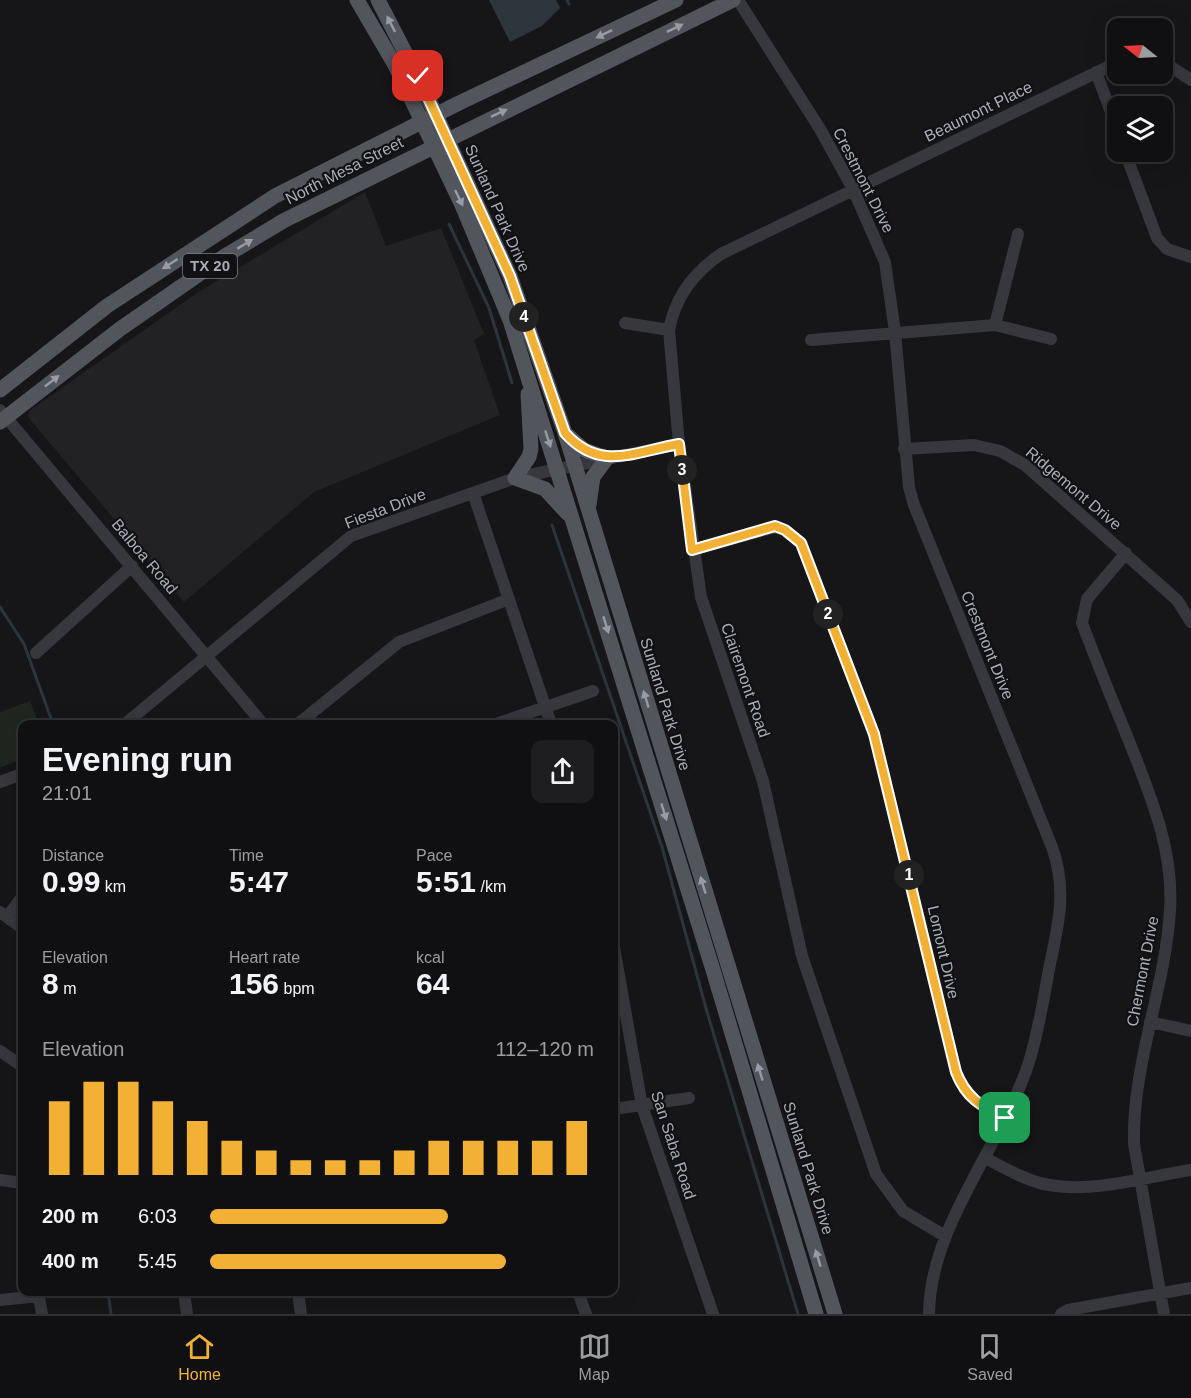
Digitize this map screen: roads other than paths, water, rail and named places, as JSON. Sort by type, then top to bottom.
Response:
[{"type":"main road","points":[[357,0],[429,118]]},
{"type":"main road","points":[[378,0],[429,118]]},
{"type":"main road","name":"North Mesa Street","points":[[0,390],[107,306],[275,196],[429,118],[676,0]]},
{"type":"main road","name":"North Mesa Street","points":[[2,416],[120,329],[225,256],[285,220],[440,142],[736,0]]},
{"type":"main road","name":"Sunland Park Drive","points":[[429,118],[503,279],[565,433],[835,1314]]},
{"type":"main road","points":[[275,196],[285,220]]},
{"type":"main road","name":"Sunland Park Drive","points":[[503,279],[527,375],[713,970],[816,1314]]},
{"type":"main road","points":[[107,306],[120,329]]},
{"type":"main road","points":[[527,375],[531,449],[530,457],[515,478],[545,489],[574,521]]},
{"type":"main road","points":[[565,433],[584,450],[607,458],[592,477],[588,513]]},
{"type":"street","name":"Crestmont Drive","points":[[736,0],[820,129],[853,189],[885,262],[895,332],[904,449],[914,505],[1052,847],[1062,882],[1058,926],[1033,1047],[1005,1118],[945,1236],[932,1276],[929,1314]]},
{"type":"street","name":"Beaumont Place","points":[[853,189],[1107,67]]},
{"type":"street","points":[[1173,69],[1191,80]]},
{"type":"street","points":[[1096,72],[1107,102]]},
{"type":"street","points":[[1129,162],[1157,238],[1167,249],[1191,256]]},
{"type":"street","name":"Clairemont Road","points":[[853,189],[706,264],[680,296],[671,315],[669,330],[679,444],[692,550],[701,597],[763,781],[802,956],[876,1174],[903,1211],[945,1236]]},
{"type":"street","points":[[995,325],[1018,234]]},
{"type":"street","points":[[624,323],[669,330]]},
{"type":"street","points":[[811,340],[995,325],[1051,339]]},
{"type":"street","name":"Balboa Road","points":[[2,416],[132,566],[260,720]]},
{"type":"street","name":"Fiesta Drive","points":[[130,720],[351,536],[515,478],[679,444]]},
{"type":"street","name":"Ridgemont Drive","points":[[904,449],[974,446],[1000,451],[1025,465],[1178,600],[1191,622]]},
{"type":"street","points":[[473,493],[550,720]]},
{"type":"street","name":"Lomont Drive","points":[[692,550],[775,526],[785,530],[801,543],[874,734],[956,1072],[968,1096],[979,1105],[1005,1118]]},
{"type":"street","name":"Chermont Drive","points":[[1126,553],[1087,599],[1082,623],[1156,810],[1169,862],[1171,887],[1168,935],[1135,1096],[1134,1144],[1164,1314]]},
{"type":"street","points":[[36,653],[132,566]]},
{"type":"street","points":[[303,720],[399,642],[509,599]]},
{"type":"street","points":[[508,720],[593,691]]},
{"type":"street","points":[[0,782],[18,775]]},
{"type":"street","points":[[18,901],[3,914],[18,925]]},
{"type":"street","name":"San Saba Road","points":[[618,999],[642,1106],[713,1314]]},
{"type":"street","points":[[1150,1022],[1191,1031]]},
{"type":"street","points":[[0,1051],[18,1063]]},
{"type":"street","points":[[618,1109],[689,1098]]},
{"type":"street","points":[[985,1158],[1033,1181],[1063,1187],[1084,1187],[1191,1170]]},
{"type":"street","points":[[0,1180],[18,1182]]},
{"type":"street","points":[[1061,1314],[1068,1310],[1191,1288]]},
{"type":"street","points":[[0,1300],[26,1296]]},
{"type":"street","points":[[39,1296],[42,1314]]},
{"type":"street","points":[[185,1296],[188,1314]]},
{"type":"street","points":[[299,1296],[301,1314]]},
{"type":"street","points":[[579,1296],[586,1314]]},
{"type":"waterway","points":[[567,0],[569,4]]},
{"type":"waterway","points":[[449,224],[489,308],[512,383]]},
{"type":"waterway","points":[[552,525],[662,847],[707,1012],[798,1314]]},
{"type":"waterway","points":[[0,607],[24,644],[52,720]]},
{"type":"waterway","points":[[109,1296],[111,1314]]}]
